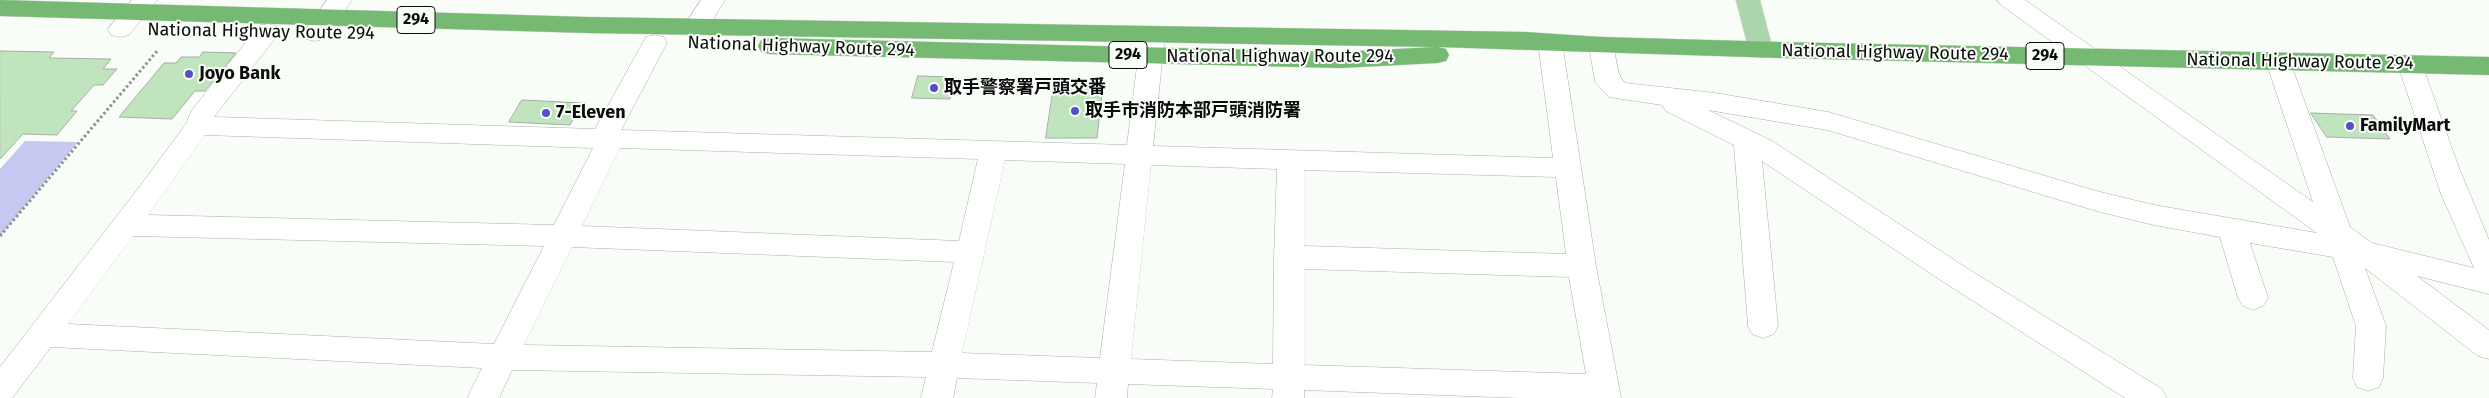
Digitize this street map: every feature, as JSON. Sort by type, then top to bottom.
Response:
[{"type":"highway","name":"National Highway Route 294","points":[[0,8],[133,13],[696,26],[930,29],[1340,60],[1550,45],[1601,45],[2489,66]]},
{"type":"highway","name":"National Highway Route 294","points":[[0,26],[133,13],[268,32],[328,17],[655,43],[1152,46]]},
{"type":"main road","points":[[1748,0],[1762,50]]},
{"type":"street","points":[[0,8],[9,0]]},
{"type":"street","points":[[696,26],[712,0]]},
{"type":"street","points":[[2009,0],[2090,56],[2489,347]]},
{"type":"street","points":[[0,390],[44,335],[126,225],[198,126],[201,116],[268,32]]},
{"type":"street","points":[[483,398],[655,43]]},
{"type":"street","points":[[44,335],[502,357],[943,365],[1113,384],[1604,393],[1582,266],[1550,45]]},
{"type":"street","points":[[1601,45],[1608,82],[1618,91],[1716,102],[1828,121],[2100,202],[2232,230],[2349,245],[2489,283]]},
{"type":"street","points":[[1113,384],[1152,46]]},
{"type":"street","points":[[2278,62],[2349,245],[2371,326],[2368,378]]},
{"type":"street","points":[[2410,65],[2437,149],[2472,238],[2489,269]]},
{"type":"street","points":[[1653,95],[1747,139],[1955,275],[2151,398]]},
{"type":"street","points":[[198,126],[1569,168]]},
{"type":"street","points":[[1747,139],[1763,326]]},
{"type":"street","points":[[936,398],[994,150]]},
{"type":"street","points":[[1288,387],[1288,257],[1291,160]]},
{"type":"street","points":[[126,225],[562,236],[970,252]]},
{"type":"street","points":[[2232,230],[2253,298]]},
{"type":"street","points":[[1288,257],[1582,266]]},
{"type":"path","points":[[0,236],[158,50]]},
{"type":"shaded area","points":[[25,141],[78,142],[0,236],[0,169]]},
{"type":"building","points":[[0,51],[54,52],[49,58],[111,59],[103,69],[117,69],[103,85],[94,85],[71,111],[77,111],[57,135],[23,134],[0,159]]},
{"type":"building","points":[[203,52],[236,53],[205,91],[195,91],[172,119],[119,117],[164,63],[176,63],[181,57],[199,57]]},
{"type":"building","name":"取手警察署戸頭交番","points":[[918,76],[955,77],[950,99],[912,98]]},
{"type":"building","name":"取手市消防本部戸頭消防署","points":[[1054,85],[1103,85],[1097,138],[1046,138]]},
{"type":"building","name":"7-Eleven","points":[[522,100],[583,103],[570,125],[509,122]]},
{"type":"building","name":"FamilyMart","points":[[2311,113],[2373,115],[2390,139],[2327,137]]},
{"type":"place","name":"Joyo Bank","points":[[189,74]]},
{"type":"place","name":"取手警察署戸頭交番","points":[[934,88]]},
{"type":"place","name":"取手市消防本部戸頭消防署","points":[[1075,111]]},
{"type":"place","name":"7-Eleven","points":[[546,113]]},
{"type":"place","name":"FamilyMart","points":[[2350,126]]}]
